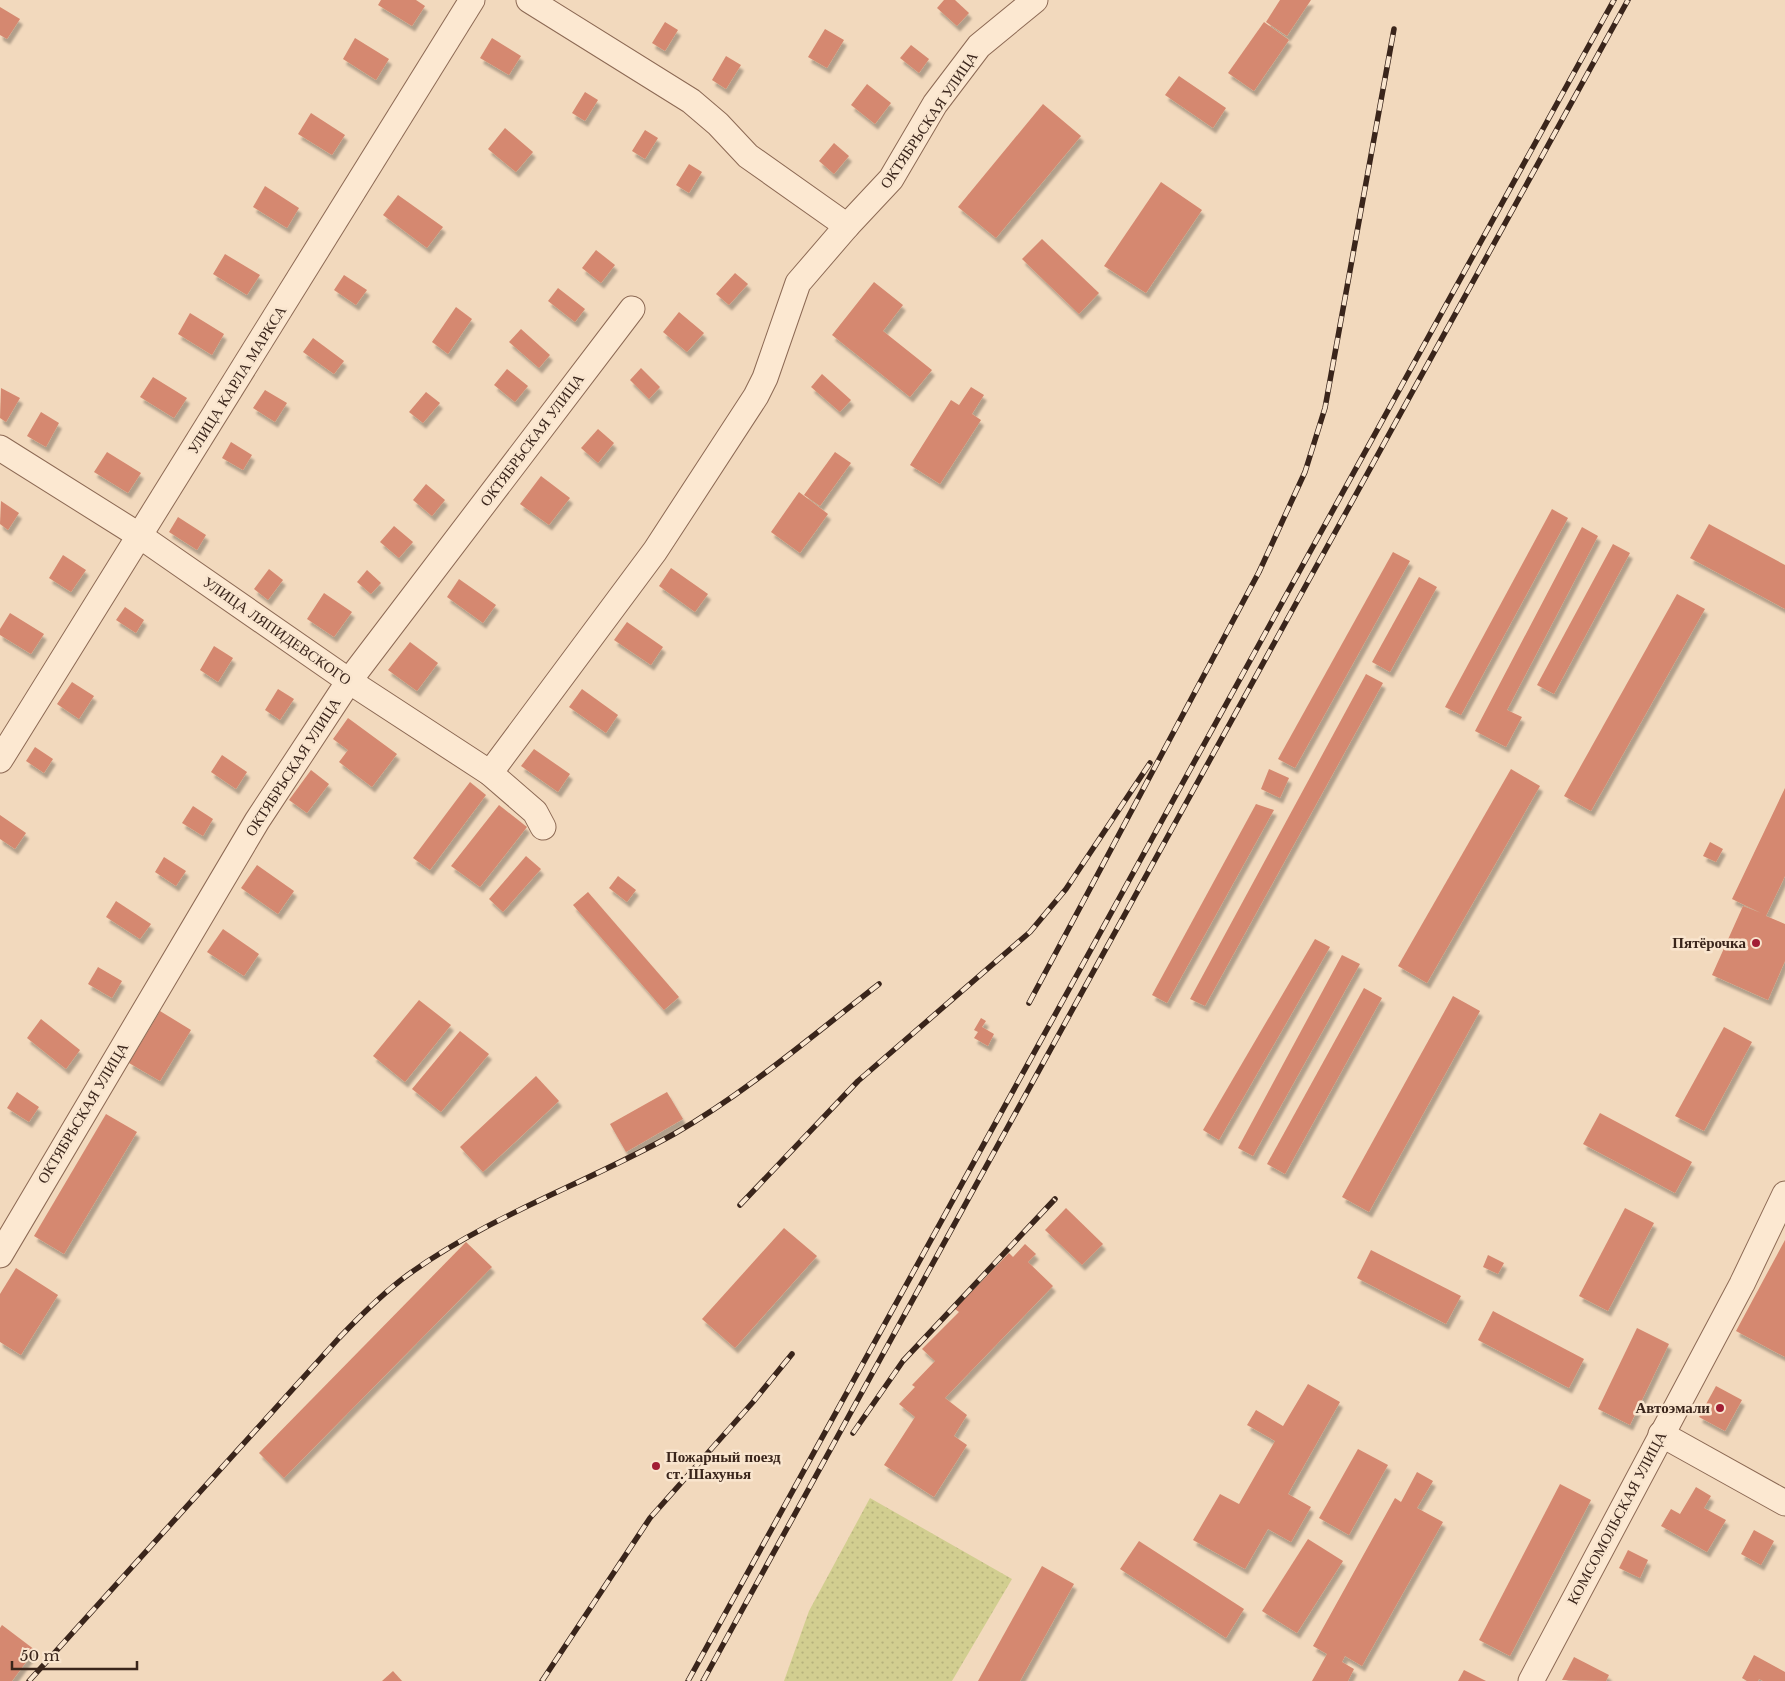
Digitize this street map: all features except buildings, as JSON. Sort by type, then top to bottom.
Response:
[{"type":"street","name":"УЛИЦА КАРЛА МАРКСА","points":[[0,760],[472,0]]},
{"type":"street","points":[[529,0],[691,101],[718,124],[748,156],[847,226]]},
{"type":"street","name":"ОКТЯБРЬСКАЯ УЛИЦА","points":[[490,773],[661,542],[756,396],[765,378],[798,283],[891,179],[935,104],[979,46],[1035,0]]},
{"type":"street","name":"ОКТЯБРЬСКАЯ УЛИЦА","points":[[3,1242],[257,821],[348,680],[632,310]]},
{"type":"street","name":"УЛИЦА ЛЯПИДЕВСКОГО","points":[[0,448],[140,536],[348,680],[490,773],[534,812],[543,827]]},
{"type":"street","name":"КОМСОМОЛЬСКАЯ УЛИЦА","points":[[1530,1681],[1760,1249],[1785,1194]]},
{"type":"street","points":[[1661,1434],[1785,1503]]},
{"type":"shaded area","points":[[870,1498],[1012,1579],[952,1681],[784,1681],[809,1611]]},
{"type":"railway","points":[[688,1681],[1614,0]]},
{"type":"railway","points":[[703,1681],[1628,0]]},
{"type":"railway","points":[[1029,1003],[1259,572],[1305,472],[1325,408],[1394,29]]},
{"type":"railway","points":[[740,1205],[858,1081],[1030,932],[1066,889],[1150,763]]},
{"type":"railway","points":[[29,1681],[339,1338],[391,1288],[440,1253],[473,1234],[641,1152],[701,1118],[754,1082],[879,984]]},
{"type":"railway","points":[[853,1433],[903,1361],[1055,1199]]},
{"type":"railway","points":[[542,1681],[650,1518],[753,1402],[792,1354]]},
{"type":"place","name":"Пятёрочка","points":[[1756,943]]},
{"type":"place","name":"Автоэмали","points":[[1720,1408]]},
{"type":"place","name":"Пожарный поезд ст. Шахунья","points":[[656,1466]]}]
